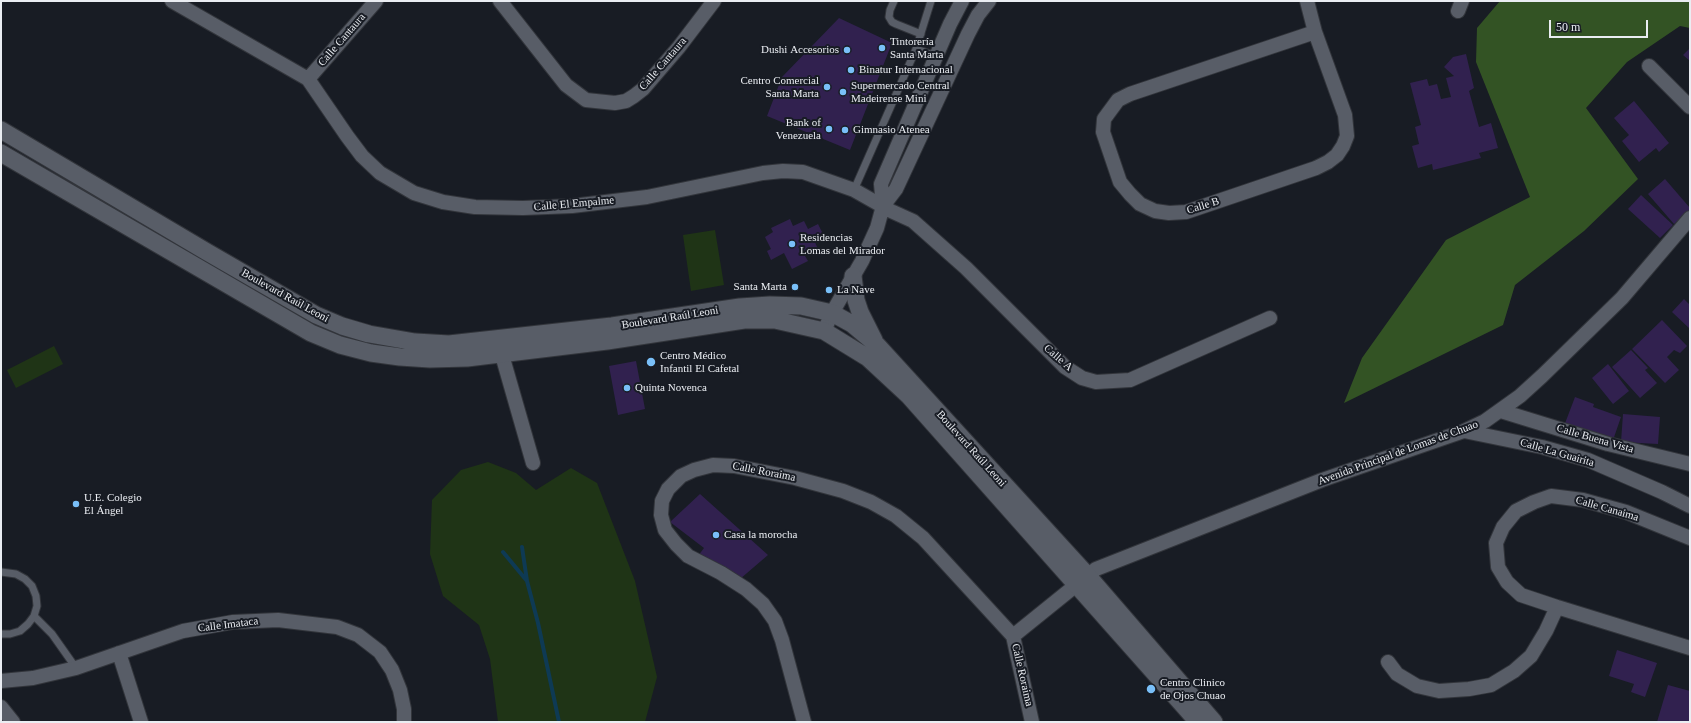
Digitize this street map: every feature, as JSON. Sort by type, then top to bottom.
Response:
[{"type":"street","points":[[172,1],[308,79]]},
{"type":"street","name":"Calle Cantaura","points":[[308,79],[376,1]]},
{"type":"street","name":"Calle Cantaura","points":[[500,1],[566,85],[586,100],[614,103],[626,101],[643,89],[679,47],[714,1]]},
{"type":"street","points":[[884,206],[881,184],[950,24],[962,1]]},
{"type":"street","points":[[824,330],[862,261],[884,206],[896,189],[968,34],[978,15],[989,1]]},
{"type":"street","name":"Calle B","points":[[1308,1],[1315,32],[1345,115],[1346,136],[1343,146],[1337,155],[1328,162],[1316,168],[1186,212],[1169,213],[1155,211],[1140,204],[1120,182],[1103,132],[1104,119],[1118,100],[1130,94],[1315,32]]},
{"type":"street","points":[[1649,66],[1690,107]]},
{"type":"street","name":"Calle El Empalme","points":[[308,79],[362,156],[380,173],[414,193],[443,202],[476,207],[523,208],[572,206],[647,197],[763,173],[784,171],[803,172],[854,190],[884,206]]},
{"type":"street","name":"Boulevard Raúl Leoni","points":[[1,130],[316,315],[342,326],[369,334],[415,342],[449,344],[612,326],[740,307],[770,305],[801,306],[832,313],[852,324],[876,346],[1082,581],[1198,722]]},
{"type":"street","name":"Boulevard Raúl Leoni","points":[[1,152],[311,333],[340,345],[371,353],[430,359],[502,355],[744,320],[775,320],[824,330],[868,358],[895,382],[1214,722]]},
{"type":"street","name":"Calle A","points":[[884,206],[891,211],[913,221],[966,268],[1064,367],[1082,378],[1096,382],[1130,380],[1270,318]]},
{"type":"street","name":"Avenida Principal de Lomas de Chuao","points":[[1013,636],[1096,569],[1322,480],[1464,431],[1501,411],[1542,376],[1622,298],[1690,218]]},
{"type":"street","points":[[853,276],[856,300],[876,346]]},
{"type":"street","points":[[502,355],[533,463]]},
{"type":"street","name":"Calle Buena Vista","points":[[1501,411],[1608,444],[1690,464]]},
{"type":"street","name":"Calle La Guairita","points":[[1464,431],[1542,447],[1588,460],[1662,492],[1690,506]]},
{"type":"street","name":"Calle Roraima","points":[[804,722],[782,640],[775,621],[763,604],[746,588],[688,556],[665,530],[661,515],[662,501],[668,489],[681,476],[694,470],[713,465],[734,466],[795,478],[843,491],[871,502],[896,516],[923,538],[1013,636],[1032,722]]},
{"type":"street","name":"Calle Canaima","points":[[1690,538],[1626,512],[1583,500],[1551,496],[1516,511],[1503,527],[1496,543],[1498,567],[1507,582],[1520,595],[1690,648]]},
{"type":"street","points":[[1388,662],[1397,674],[1417,686],[1439,691],[1469,690],[1491,685],[1514,671],[1531,656],[1546,631],[1556,607]]},
{"type":"street","name":"Calle Imataca","points":[[1,681],[33,678],[76,668],[183,631],[233,622],[278,620],[337,627],[358,635],[380,652],[392,670],[400,690],[404,709],[404,722]]},
{"type":"street","points":[[119,653],[141,722]]},
{"type":"street","points":[[1,707],[13,722]]},
{"type":"lane","points":[[894,1],[890,10],[892,22],[921,34]]},
{"type":"lane","points":[[854,190],[916,49],[931,1]]},
{"type":"lane","points":[[916,49],[936,56]]},
{"type":"lane","points":[[1,572],[16,574],[25,579],[32,586],[36,601],[34,616],[28,624],[20,630],[10,634],[1,634]]},
{"type":"lane","points":[[34,616],[52,634],[76,668]]},
{"type":"green space","points":[[1500,1],[1690,1],[1690,28],[1680,26],[1627,62],[1586,108],[1638,179],[1584,231],[1515,285],[1503,325],[1344,403],[1362,358],[1446,240],[1530,197],[1476,62],[1477,28]]},
{"type":"green space","points":[[715,230],[724,285],[691,291],[683,235]]},
{"type":"green space","points":[[54,346],[63,364],[16,388],[7,370]]},
{"type":"green space","points":[[488,462],[516,473],[536,490],[571,468],[597,483],[635,581],[657,677],[645,722],[498,722],[490,659],[479,625],[443,596],[430,554],[432,500],[461,470]]},
{"type":"building","name":"Centro Comercial Santa Marta","points":[[839,18],[892,43],[850,150],[767,116],[782,77]]},
{"type":"building","points":[[1690,48],[1690,61],[1683,55]]},
{"type":"building","points":[[1466,54],[1474,88],[1469,91],[1479,127],[1491,123],[1498,148],[1479,153],[1481,158],[1433,170],[1432,164],[1418,168],[1412,146],[1419,144],[1415,127],[1421,125],[1410,83],[1427,79],[1429,86],[1437,84],[1441,99],[1451,97],[1446,78],[1454,76],[1444,67],[1453,57]]},
{"type":"building","points":[[1634,101],[1669,143],[1659,152],[1656,148],[1639,162],[1622,141],[1629,135],[1614,118]]},
{"type":"building","points":[[1665,179],[1690,208],[1690,211],[1674,224],[1648,194]]},
{"type":"building","points":[[1641,195],[1673,225],[1660,238],[1628,209]]},
{"type":"building","name":"Residencias Lomas del Mirador","points":[[790,219],[793,226],[804,221],[808,229],[818,224],[823,234],[813,238],[818,249],[805,256],[808,261],[792,269],[784,253],[771,260],[767,251],[771,249],[765,237],[773,232],[771,228]]},
{"type":"building","points":[[1684,299],[1690,305],[1690,329],[1672,312]]},
{"type":"building","points":[[1662,320],[1687,346],[1680,353],[1674,350],[1667,357],[1679,370],[1665,383],[1632,349]]},
{"type":"building","points":[[1631,350],[1648,368],[1645,370],[1657,383],[1640,398],[1612,367]]},
{"type":"building","name":"Quinta Novenca","points":[[636,361],[645,409],[618,415],[609,366]]},
{"type":"building","points":[[1608,364],[1629,391],[1613,404],[1592,378]]},
{"type":"building","points":[[1575,397],[1594,404],[1593,407],[1621,417],[1612,443],[1564,426]]},
{"type":"building","points":[[1623,414],[1660,417],[1658,444],[1621,442]]},
{"type":"building","name":"Casa la morocha","points":[[700,494],[768,555],[740,579],[698,556],[704,548],[670,522]]},
{"type":"building","points":[[1617,650],[1657,663],[1645,697],[1631,692],[1634,684],[1609,676]]},
{"type":"building","points":[[1668,685],[1690,691],[1690,722],[1657,722]]},
{"type":"waterway","points":[[522,547],[527,581],[538,623],[559,722]]},
{"type":"waterway","points":[[503,552],[527,581]]},
{"type":"place","name":"Tintorería Santa Marta","points":[[882,48]]},
{"type":"place","name":"Dushi Accesorios","points":[[847,50]]},
{"type":"place","name":"Binatur Internacional","points":[[851,70]]},
{"type":"place","name":"Centro Comercial Santa Marta","points":[[827,87]]},
{"type":"place","name":"Supermercado Central Madeirense Mini","points":[[843,92]]},
{"type":"place","name":"Bank of Venezuela","points":[[829,129]]},
{"type":"place","name":"Gimnasio Atenea","points":[[845,130]]},
{"type":"place","name":"Residencias Lomas del Mirador","points":[[792,244]]},
{"type":"place","name":"Santa Marta","points":[[795,287]]},
{"type":"place","name":"La Nave","points":[[829,290]]},
{"type":"place","name":"Centro Médico Infantil El Cafetal","points":[[651,362]]},
{"type":"place","name":"Quinta Novenca","points":[[627,388]]},
{"type":"place","name":"U.E. Colegio El Ángel","points":[[76,504]]},
{"type":"place","name":"Casa la morocha","points":[[716,535]]},
{"type":"place","name":"Centro Clinico de Ojos Chuao","points":[[1151,689]]}]
